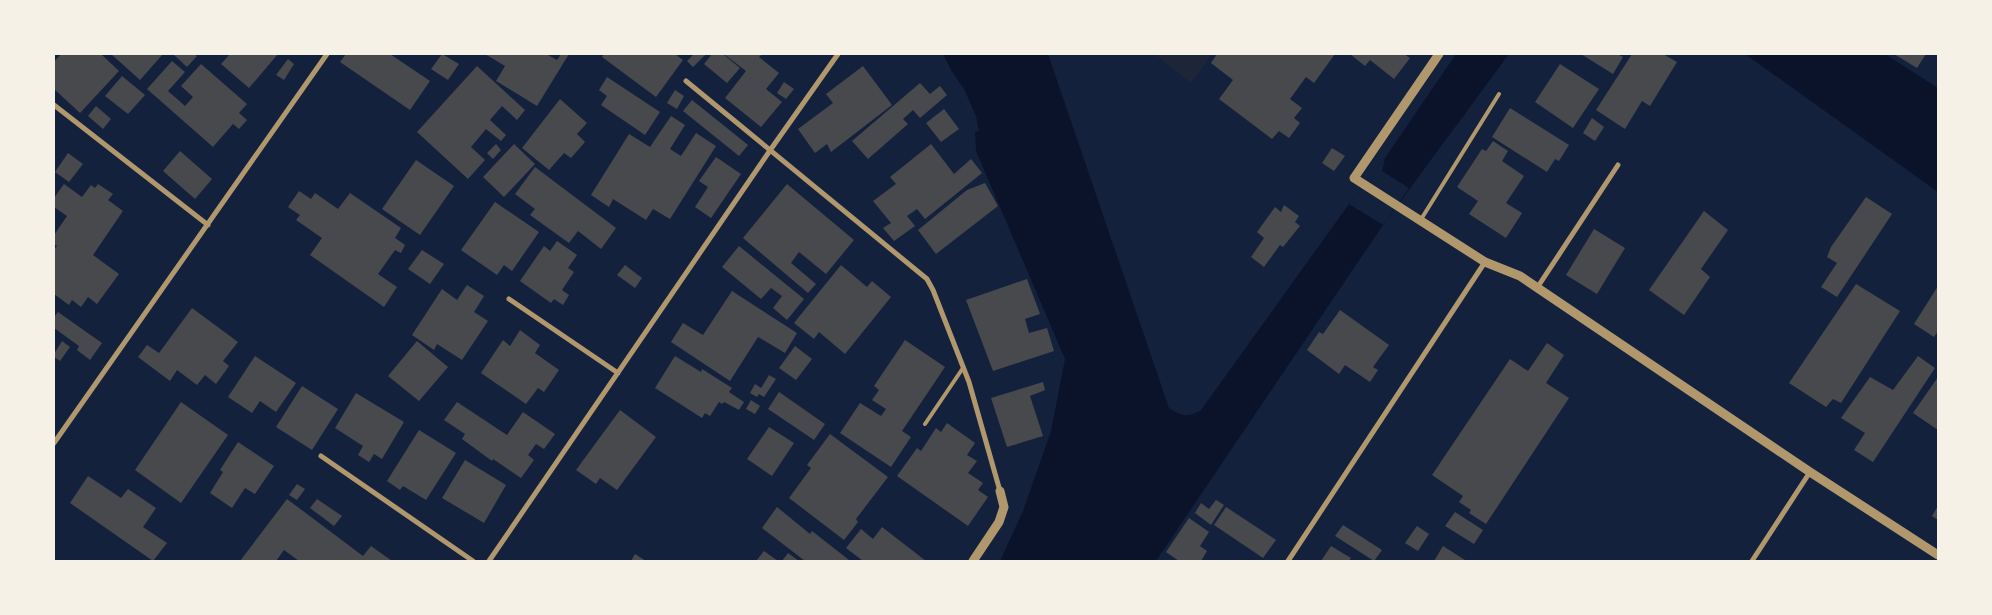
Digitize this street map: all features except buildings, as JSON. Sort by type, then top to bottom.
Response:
[{"type":"street","points":[[54,443],[327,54]]},
{"type":"street","points":[[489,561],[838,54]]},
{"type":"street","points":[[1438,54],[1354,178],[1485,262],[1520,276],[1810,472],[1938,555]]},
{"type":"street","points":[[686,80],[926,279],[933,290],[969,382],[1004,507],[999,522],[972,561]]},
{"type":"street","points":[[54,105],[208,225]]},
{"type":"street","points":[[1537,288],[1618,165]]},
{"type":"street","points":[[1288,561],[1485,262]]},
{"type":"street","points":[[509,299],[618,373]]},
{"type":"street","points":[[321,456],[473,561]]},
{"type":"street","points":[[1752,561],[1810,472]]},
{"type":"lane","points":[[1420,221],[1498,94]]},
{"type":"lane","points":[[926,424],[963,368]]},
{"type":"shaded area","points":[[943,54],[1048,54],[1169,408],[1177,413],[1188,415],[1201,410],[1349,204],[1385,158],[1456,54],[1509,54],[1383,225],[1156,561],[1000,561],[1023,511],[1051,431],[1065,359],[976,151],[975,132],[979,131],[976,116],[964,89],[952,72]]},
{"type":"shaded area","points":[[1159,54],[1212,54],[1191,83],[1157,56]]},
{"type":"shaded area","points":[[1745,54],[1885,54],[1938,88],[1938,192]]},
{"type":"pier","points":[[1385,158],[1382,171],[1409,188],[1383,225],[1349,204]]}]
